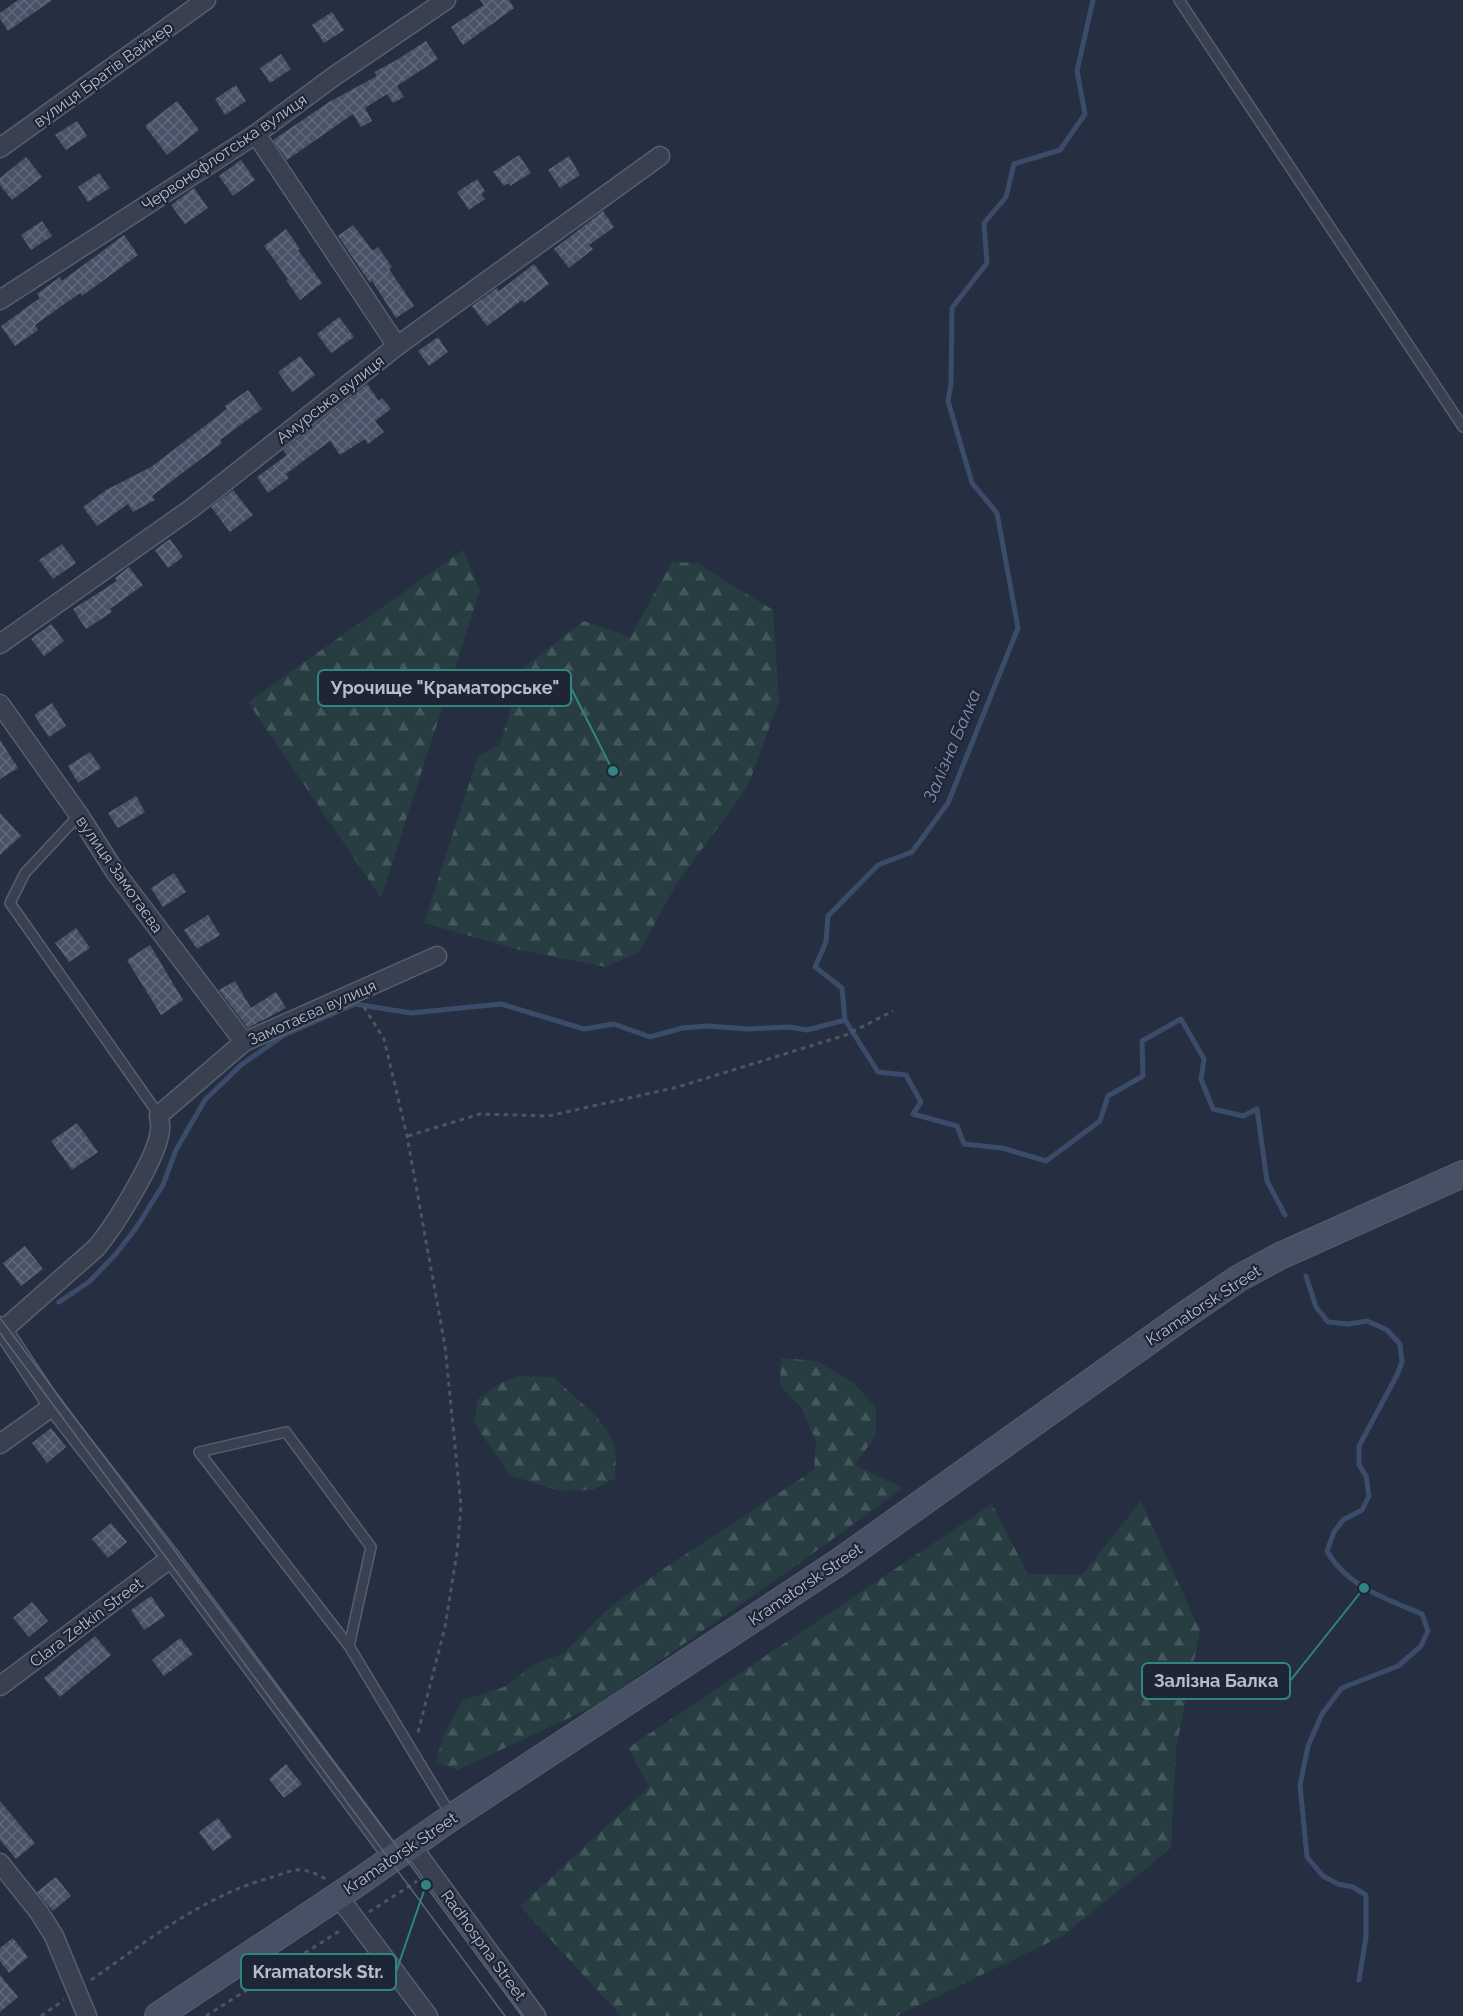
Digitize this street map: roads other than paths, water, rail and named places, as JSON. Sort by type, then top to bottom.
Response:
[{"type":"street","name":"вулиця Братів Вайнер","points":[[0,148],[206,0]]},
{"type":"street","name":"Червонофлотська вулиця","points":[[0,300],[256,134],[333,77],[446,0]]},
{"type":"street","points":[[256,134],[397,346]]},
{"type":"street","name":"Амурська вулиця","points":[[0,644],[192,508],[397,346],[660,156]]},
{"type":"street","name":"вулиця Замотаєва","points":[[0,704],[79,815],[116,873],[244,1042]]},
{"type":"street","name":"Замотаєва вулиця","points":[[159,1115],[244,1042],[437,956]]},
{"type":"street","points":[[1,1328],[96,1248],[108,1235],[119,1219],[155,1148],[160,1130],[159,1115]]},
{"type":"street","name":"Kramatorsk Street","points":[[158,2016],[452,1817],[839,1562],[1239,1278],[1311,1241],[1463,1174]]},
{"type":"street","name":"Radhospna Street","points":[[1,1328],[54,1406],[171,1558],[402,1851],[430,1871],[536,2016]]},
{"type":"street","points":[[0,1444],[54,1406]]},
{"type":"street","name":"Clara Zetkin Street","points":[[0,1686],[171,1558]]},
{"type":"street","points":[[0,1863],[39,1912],[54,1936],[87,2016]]},
{"type":"street","points":[[344,1892],[355,1921],[428,2016]]},
{"type":"lane","points":[[1179,0],[1463,427]]},
{"type":"lane","points":[[79,815],[25,873],[10,903],[159,1115]]},
{"type":"lane","points":[[349,1646],[371,1547],[286,1432],[199,1452],[349,1646],[452,1817]]},
{"type":"waterway","name":"Залізна Балка","points":[[1093,0],[1077,71],[1085,114],[1060,150],[1014,164],[1006,197],[984,223],[987,263],[952,308],[951,384],[948,401],[972,483],[997,513],[1018,628],[948,803],[912,852],[878,865],[828,916],[826,942],[815,967],[842,988],[845,1020],[878,1072],[906,1075],[921,1102],[913,1114],[957,1126],[964,1144],[1002,1148],[1046,1161],[1100,1121],[1108,1096],[1143,1076],[1142,1041],[1181,1019],[1204,1059],[1201,1079],[1213,1109],[1243,1116],[1257,1109],[1267,1181],[1285,1215]]},
{"type":"waterway","points":[[59,1302],[89,1282],[116,1254],[136,1228],[163,1185],[176,1150],[205,1100],[241,1065],[284,1035],[355,1004],[411,1013],[501,1004],[584,1029],[614,1024],[650,1037],[682,1028],[707,1026],[749,1029],[789,1027],[807,1030],[845,1020]]},
{"type":"waterway","name":"Залізна Балка","points":[[1306,1276],[1316,1307],[1328,1322],[1348,1324],[1367,1321],[1387,1330],[1400,1344],[1402,1362],[1359,1446],[1359,1465],[1366,1476],[1369,1496],[1362,1510],[1343,1520],[1334,1532],[1327,1551],[1345,1574],[1368,1590],[1422,1614],[1428,1631],[1421,1646],[1398,1666],[1342,1688],[1322,1714],[1308,1746],[1300,1785],[1307,1857],[1323,1876],[1338,1884],[1353,1887],[1366,1895],[1366,1937],[1359,1980]]},
{"type":"tram line","points":[[0,1318],[522,2016]]},
{"type":"tram line","points":[[0,1333],[505,2016]]},
{"type":"place","name":"Урочище \"Краматорське\"","points":[[613,771]]},
{"type":"place","name":"Залізна Балка","points":[[1364,1588]]},
{"type":"place","name":"Kramatorsk Str.","points":[[426,1885]]}]
